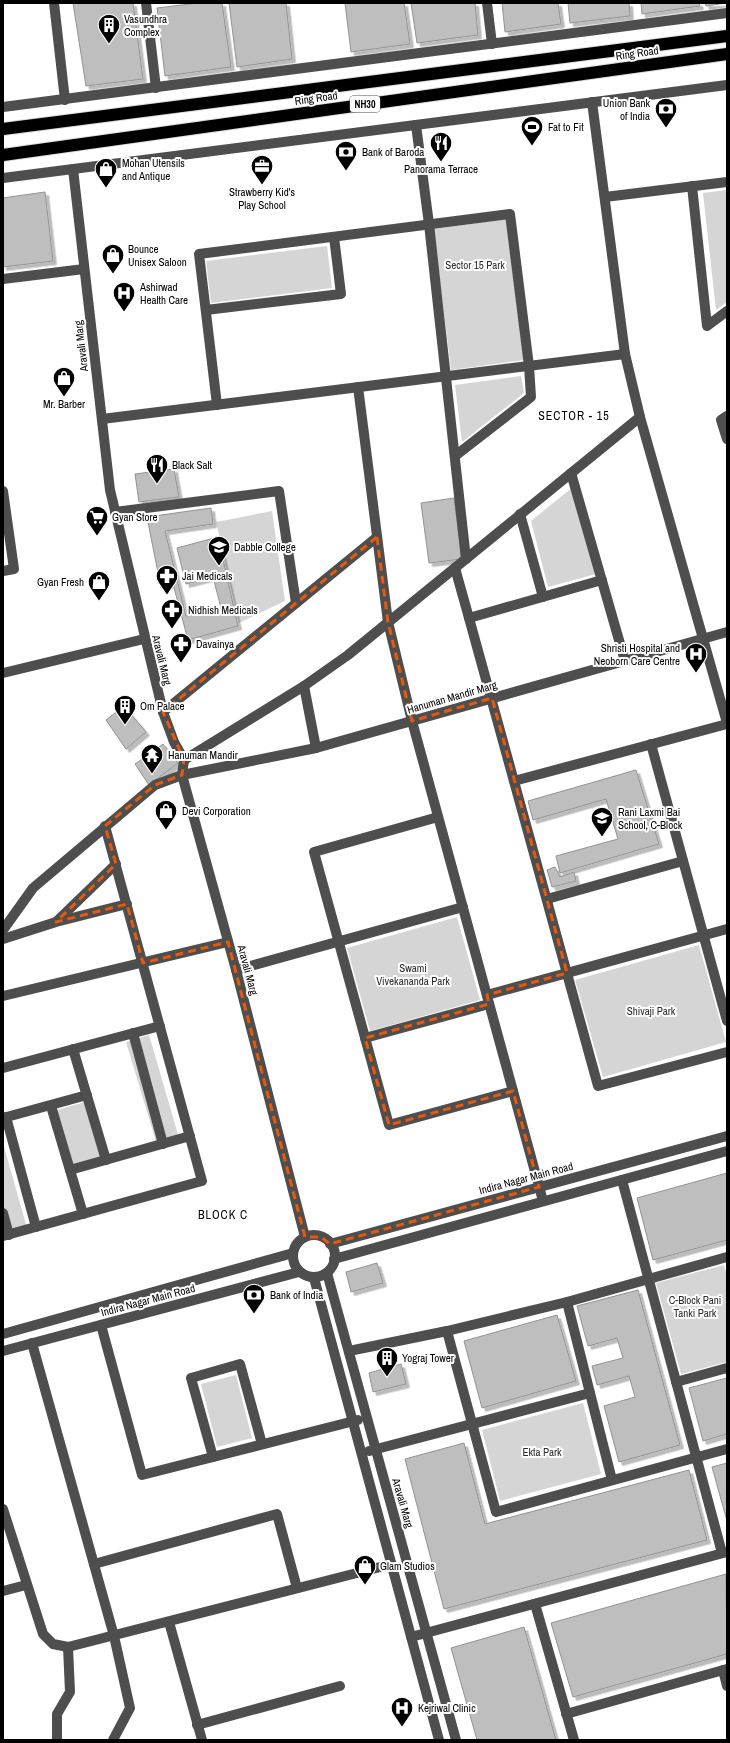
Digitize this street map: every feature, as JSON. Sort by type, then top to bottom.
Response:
[{"type":"highway","name":"Ring Road","points":[[3,129],[727,36]]},
{"type":"highway","name":"Ring Road","points":[[3,155],[727,54]]},
{"type":"street","points":[[54,3],[65,100]]},
{"type":"street","points":[[146,3],[156,88]]},
{"type":"street","points":[[487,3],[492,44]]},
{"type":"street","points":[[3,108],[727,13]]},
{"type":"street","points":[[3,178],[727,85]]},
{"type":"street","points":[[514,781],[727,723],[640,417],[624,354],[592,102]]},
{"type":"street","points":[[416,125],[429,224],[466,559]]},
{"type":"street","name":"Aravali Marg","points":[[73,169],[110,490],[144,639],[163,712],[174,742],[184,760],[182,775],[236,970],[305,1237]]},
{"type":"street","points":[[605,197],[727,182]]},
{"type":"street","points":[[692,186],[707,326],[727,311]]},
{"type":"street","points":[[217,405],[199,254],[510,214],[529,366],[531,397],[455,456]]},
{"type":"street","points":[[206,310],[341,294],[334,237]]},
{"type":"street","points":[[3,279],[84,269]]},
{"type":"street","points":[[102,419],[624,354]]},
{"type":"street","points":[[358,387],[388,622],[412,720],[543,1202]]},
{"type":"street","points":[[727,416],[721,420],[727,439]]},
{"type":"street","points":[[184,760],[304,686],[348,655],[640,417]]},
{"type":"street","points":[[571,473],[625,661]]},
{"type":"street","points":[[115,512],[279,491],[296,603]]},
{"type":"street","points":[[3,492],[14,569],[3,571]]},
{"type":"street","points":[[520,514],[543,596]]},
{"type":"street","points":[[163,712],[377,537]]},
{"type":"street","points":[[455,568],[598,1086],[727,1052]]},
{"type":"street","points":[[469,618],[602,580]]},
{"type":"street","name":"Hanuman Mandir Marg","points":[[3,930],[33,888],[155,785],[182,775],[316,748],[727,632]]},
{"type":"street","points":[[3,673],[144,639]]},
{"type":"street","points":[[304,686],[316,748]]},
{"type":"street","points":[[651,744],[727,1021]]},
{"type":"street","points":[[438,817],[314,852],[338,942],[389,1125],[513,1091]]},
{"type":"street","points":[[3,1213],[6,1236],[202,1181],[106,826]]},
{"type":"street","points":[[547,899],[683,860]]},
{"type":"street","points":[[56,922],[116,864]]},
{"type":"street","points":[[3,939],[56,922],[127,904]]},
{"type":"street","points":[[236,970],[463,907]]},
{"type":"street","points":[[365,1038],[488,1000],[567,973],[727,929]]},
{"type":"street","points":[[3,996],[228,942]]},
{"type":"street","points":[[3,1068],[160,1026]]},
{"type":"street","points":[[133,1033],[163,1144]]},
{"type":"street","points":[[73,1049],[106,1160]]},
{"type":"street","points":[[36,1227],[5,1118],[87,1095]]},
{"type":"street","points":[[51,1106],[83,1214]]},
{"type":"street","points":[[70,1170],[190,1136]]},
{"type":"street","name":"Indira Nagar Main Road","points":[[330,1244],[727,1136]]},
{"type":"street","points":[[334,1259],[727,1151]]},
{"type":"street","points":[[411,1637],[724,1552],[696,1457],[622,1180]]},
{"type":"street","points":[[313,1235],[321,1237],[330,1244],[335,1254],[333,1264],[327,1273],[314,1278],[299,1272],[294,1265],[293,1253],[298,1242],[305,1237],[313,1235]]},
{"type":"street","name":"Indira Nagar Main Road","points":[[3,1334],[293,1253]]},
{"type":"street","points":[[349,1352],[447,1331],[567,1302],[727,1257]]},
{"type":"street","name":"Indira Nagar Main Road","points":[[3,1351],[299,1272]]},
{"type":"street","name":"Aravali Marg","points":[[327,1273],[456,1740]]},
{"type":"street","points":[[314,1278],[439,1740]]},
{"type":"street","points":[[567,1302],[612,1480]]},
{"type":"street","points":[[101,1325],[142,1474],[367,1418]]},
{"type":"street","points":[[447,1331],[496,1512],[727,1449]]},
{"type":"street","points":[[32,1343],[114,1636],[130,1708],[113,1740]]},
{"type":"street","points":[[213,1457],[191,1378],[240,1364],[262,1444]]},
{"type":"street","points":[[676,1382],[727,1368]]},
{"type":"street","points":[[362,1453],[590,1393]]},
{"type":"street","points":[[3,1509],[26,1585],[43,1634],[53,1644],[68,1647],[392,1564]]},
{"type":"street","points":[[94,1564],[277,1514],[297,1588]]},
{"type":"street","points":[[3,1591],[26,1585]]},
{"type":"street","points":[[535,1604],[574,1740]]},
{"type":"street","points":[[169,1622],[202,1740]]},
{"type":"street","points":[[57,1740],[57,1714],[70,1692],[68,1647]]},
{"type":"street","points":[[566,1714],[725,1670],[727,1686]]},
{"type":"street","points":[[198,1725],[340,1686]]},
{"type":"highlighted area","points":[[377,537],[388,622],[412,721],[492,698],[567,973],[487,995],[489,1004],[365,1038],[389,1125],[513,1091],[539,1187],[330,1244],[321,1237],[305,1237],[228,942],[143,963],[127,904],[56,922],[116,864],[105,826],[155,785],[182,775],[184,760],[163,712]]},
{"type":"green space","points":[[727,190],[727,302],[716,310],[703,193]]},
{"type":"green space","name":"Sector 15 Park","points":[[507,219],[524,360],[451,370],[434,229]]},
{"type":"green space","points":[[327,246],[332,288],[211,303],[206,261]]},
{"type":"green space","points":[[521,376],[524,393],[462,442],[455,385]]},
{"type":"green space","points":[[573,487],[596,574],[548,587],[531,521]]},
{"type":"green space","points":[[272,511],[285,601],[239,623],[216,522]]},
{"type":"green space","name":"Swami Vivekananda Park","points":[[457,917],[480,1000],[370,1031],[347,948]]},
{"type":"green space","name":"Shivaji Park","points":[[699,945],[726,1042],[603,1077],[575,980]]},
{"type":"green space","points":[[149,1035],[179,1138],[157,1145],[126,1042]]},
{"type":"green space","points":[[85,1102],[101,1160],[69,1169],[53,1111]]},
{"type":"green space","points":[[3,1143],[27,1228],[3,1233]]},
{"type":"green space","name":"C-Block Pani Tanki Park","points":[[724,1265],[727,1276],[727,1362],[681,1374],[656,1283]]},
{"type":"green space","points":[[236,1375],[252,1438],[217,1447],[201,1384]]},
{"type":"green space","name":"Ekta Park","points":[[583,1403],[601,1474],[500,1501],[482,1430]]},
{"type":"building","name":"Vasundhra Complex","points":[[73,3],[133,3],[143,79],[86,86]]},
{"type":"building","points":[[198,3],[222,3],[231,67],[165,76],[157,8]]},
{"type":"building","points":[[229,3],[286,3],[292,59],[237,67]]},
{"type":"building","points":[[345,3],[404,3],[410,44],[351,52]]},
{"type":"building","points":[[411,3],[475,3],[478,35],[417,43]]},
{"type":"building","points":[[502,3],[558,3],[561,24],[505,32]]},
{"type":"building","points":[[568,3],[629,3],[630,16],[570,23]]},
{"type":"building","points":[[641,3],[699,3],[700,6],[642,14]]},
{"type":"building","points":[[705,3],[726,3],[706,6]]},
{"type":"building","points":[[45,192],[53,261],[3,267],[3,198]]},
{"type":"building","name":"Black Salt","points":[[174,469],[179,497],[139,502],[135,474]]},
{"type":"building","points":[[454,498],[462,559],[429,563],[421,503]]},
{"type":"building","points":[[211,508],[213,524],[165,531],[186,616],[221,608],[213,577],[186,584],[177,548],[218,537],[238,626],[188,640],[173,584],[161,588],[147,517]]},
{"type":"building","name":"Om Palace","points":[[124,706],[146,732],[126,749],[106,720]]},
{"type":"building","name":"Hanuman Mandir","points":[[163,744],[178,763],[149,785],[135,764]]},
{"type":"building","points":[[636,770],[659,844],[560,873],[556,856],[618,839],[606,799],[533,820],[528,801]]},
{"type":"building","points":[[555,867],[560,877],[574,872],[576,881],[552,887],[547,870]]},
{"type":"building","points":[[727,1173],[727,1240],[653,1260],[637,1198]]},
{"type":"building","points":[[377,1263],[383,1283],[351,1292],[346,1272]]},
{"type":"building","points":[[638,1290],[680,1445],[619,1462],[604,1406],[635,1397],[629,1376],[597,1385],[592,1366],[623,1358],[617,1338],[588,1346],[577,1306]]},
{"type":"building","points":[[557,1315],[576,1381],[482,1408],[464,1341]]},
{"type":"building","name":"Yograj Tower","points":[[401,1364],[406,1384],[373,1392],[369,1373]]},
{"type":"building","points":[[727,1378],[727,1434],[703,1441],[689,1388]]},
{"type":"building","points":[[464,1443],[485,1524],[689,1470],[707,1540],[444,1609],[405,1459]]},
{"type":"building","points":[[727,1463],[727,1521],[712,1467]]},
{"type":"building","points":[[726,1574],[727,1654],[573,1697],[551,1623]]},
{"type":"building","points":[[524,1627],[556,1740],[477,1740],[451,1648]]},
{"type":"place","name":"Vasundhra Complex","points":[[109,44]]},
{"type":"place","name":"Union Bank of India","points":[[666,128]]},
{"type":"place","name":"Fat to Fit","points":[[532,146]]},
{"type":"place","name":"Panorama Terrace","points":[[441,162]]},
{"type":"place","name":"Bank of Baroda","points":[[346,172]]},
{"type":"place","name":"Strawberry Kid's Play School","points":[[262,186]]},
{"type":"place","name":"Mohan Utensils and Antique","points":[[106,188]]},
{"type":"place","name":"Bounce Unisex Saloon","points":[[113,274]]},
{"type":"place","name":"Ashirwad Health Care","points":[[124,312]]},
{"type":"place","name":"Mr. Barber","points":[[64,398]]},
{"type":"place","name":"Black Salt","points":[[157,484]]},
{"type":"place","name":"Gyan Store","points":[[97,536]]},
{"type":"place","name":"Dabble College","points":[[219,566]]},
{"type":"place","name":"Jai Medicals","points":[[167,596]]},
{"type":"place","name":"Gyan Fresh","points":[[99,602]]},
{"type":"place","name":"Nidhish Medicals","points":[[172,630]]},
{"type":"place","name":"Davainya","points":[[181,664]]},
{"type":"place","name":"Shristi Hospital and Neoborn Care Centre","points":[[696,674]]},
{"type":"place","name":"Om Palace","points":[[125,726]]},
{"type":"place","name":"Hanuman Mandir","points":[[152,774]]},
{"type":"place","name":"Devi Corporation","points":[[166,830]]},
{"type":"place","name":"Rani Laxmi Bai School, C-Block","points":[[602,838]]},
{"type":"place","name":"Bank of India","points":[[254,1314]]},
{"type":"place","name":"Yograj Tower","points":[[387,1378]]},
{"type":"place","name":"Glam Studios","points":[[365,1586]]},
{"type":"place","name":"Kejriwal Clinic","points":[[402,1728]]},
{"type":"district","name":"SECTOR - 15","points":[[574,416]]},
{"type":"district","name":"BLOCK C","points":[[223,1215]]}]
